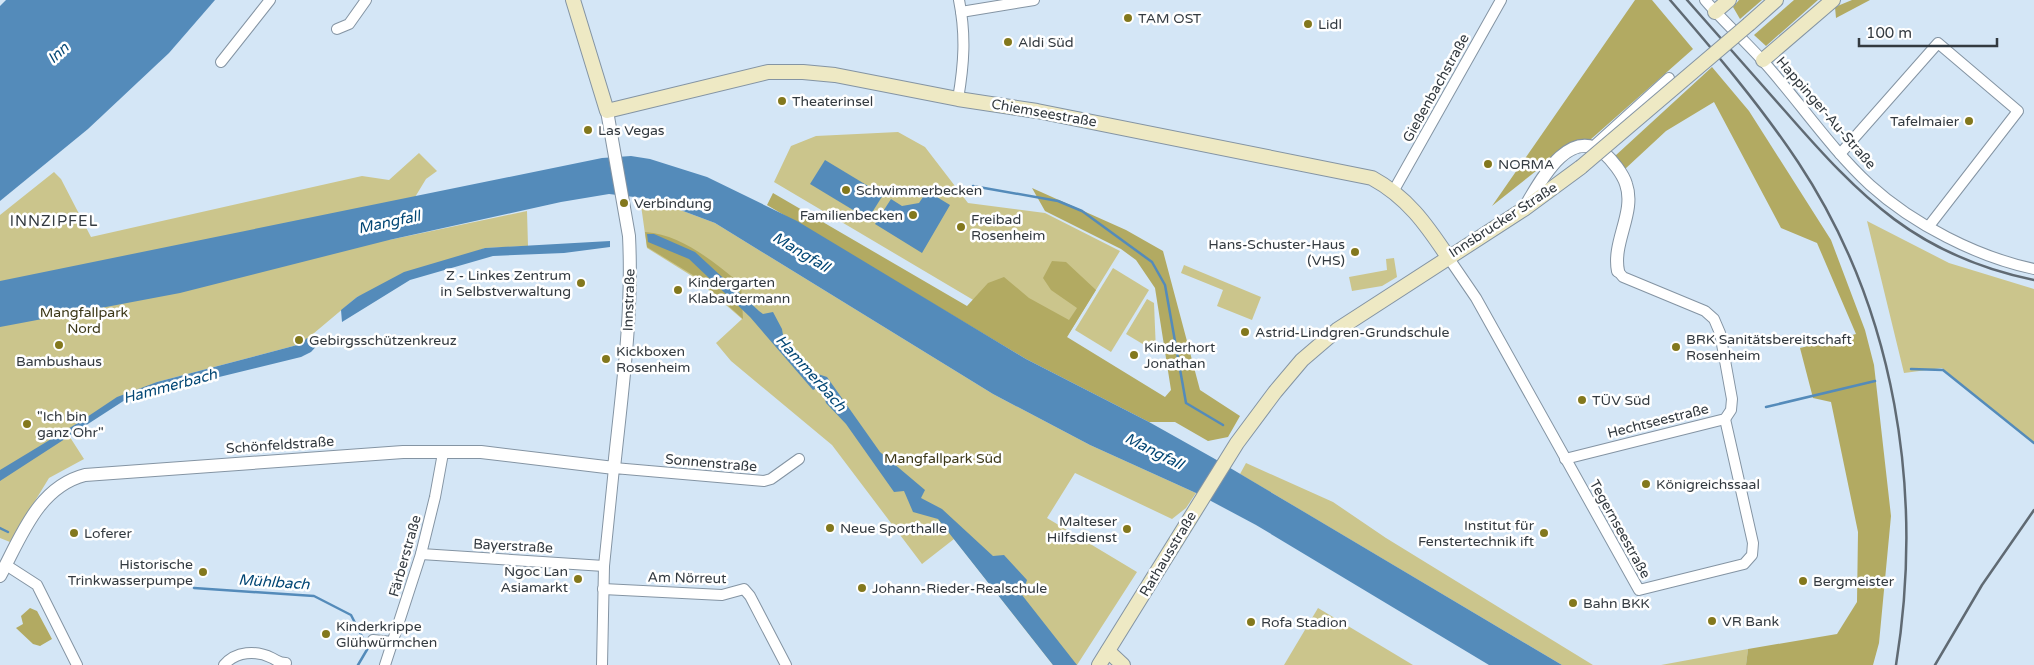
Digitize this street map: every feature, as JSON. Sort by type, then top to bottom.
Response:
[{"type":"main road","name":"Innstraße","points":[[573,0],[607,111]]},
{"type":"main road","points":[[1715,12],[1729,0]]},
{"type":"main road","name":"Innsbrucker Straße","points":[[1237,443],[1275,392],[1302,360],[1325,338],[1524,209],[1581,167],[1776,0]]},
{"type":"main road","points":[[1763,60],[1833,0]]},
{"type":"main road","name":"Chiemseestraße","points":[[607,111],[768,72],[803,72],[835,75],[958,99],[1037,111],[1372,178],[1394,190],[1418,216],[1448,257]]},
{"type":"main road","name":"Rathausstraße","points":[[1099,665],[1237,443]]},
{"type":"main road","points":[[1108,651],[1122,665]]},
{"type":"street","points":[[220,62],[270,0]]},
{"type":"street","points":[[337,29],[349,24],[366,0]]},
{"type":"street","points":[[958,0],[961,12],[965,61],[958,99]]},
{"type":"street","points":[[961,12],[1034,0]]},
{"type":"street","name":"Gießenbachstraße","points":[[1394,190],[1501,0]]},
{"type":"street","name":"Happinger-Au-Straße","points":[[1705,0],[1763,60],[1840,154],[1870,185],[1904,211],[1956,241],[2003,263],[2034,269]]},
{"type":"street","points":[[1840,154],[1938,44],[2018,111],[1929,226]]},
{"type":"street","points":[[1594,146],[1669,78]]},
{"type":"street","name":"Innstraße","points":[[602,665],[604,566],[630,311],[629,236],[607,111]]},
{"type":"street","points":[[1524,209],[1544,174],[1558,160],[1581,145],[1594,146],[1610,158],[1626,184],[1628,204],[1617,258],[1618,271]]},
{"type":"street","name":"Tegernseestraße","points":[[1448,257],[1476,298],[1639,590],[1744,564],[1749,560],[1754,549],[1725,419]]},
{"type":"street","name":"Hechtseestraße","points":[[1565,458],[1725,419],[1731,410],[1732,399],[1720,333],[1714,319],[1705,311],[1623,277],[1618,271]]},
{"type":"street","name":"Schönfeldstraße","points":[[3,570],[36,509],[55,489],[72,478],[84,474],[403,452],[481,452],[614,468]]},
{"type":"street","name":"Färberstraße","points":[[385,665],[421,554],[435,497],[443,452]]},
{"type":"street","name":"Sonnenstraße","points":[[614,468],[764,481],[771,479],[799,459]]},
{"type":"street","name":"Bayerstraße","points":[[421,554],[604,566]]},
{"type":"street","points":[[3,570],[37,585],[77,665]]},
{"type":"street","name":"Am Nörreut","points":[[603,589],[722,595],[744,589],[750,596],[786,665]]},
{"type":"street","points":[[373,640],[392,642]]},
{"type":"street","points":[[224,665],[237,656],[248,652],[271,657],[279,663],[286,662]]},
{"type":"green space","name":"Freibad Rosenheim","points":[[898,132],[925,147],[968,203],[1045,213],[1120,251],[1067,337],[975,301],[774,182],[791,146],[816,136]]},
{"type":"green space","name":"Mangfallpark Nord","points":[[419,153],[437,171],[426,179],[389,240],[527,211],[528,246],[485,248],[357,297],[301,344],[157,382],[66,431],[84,459],[49,478],[10,542],[0,538],[0,215],[54,172],[61,179],[91,237],[362,176],[389,180]]},
{"type":"green space","name":"Mangfallpark Süd","points":[[640,198],[651,199],[715,223],[993,394],[1090,445],[1196,493],[1186,508],[1172,519],[1075,473],[1047,518],[1137,572],[1077,665],[1053,665],[954,539],[922,564],[832,445],[731,361],[716,343],[742,319],[695,278],[647,248]]},
{"type":"green space","points":[[1867,221],[1949,263],[2034,289],[2034,444],[1942,368],[1904,373]]},
{"type":"green space","points":[[1394,258],[1397,277],[1382,286],[1352,291],[1349,277],[1387,270],[1386,259]]},
{"type":"green space","points":[[1184,265],[1261,297],[1252,320],[1217,306],[1223,290],[1181,273]]},
{"type":"green space","points":[[1113,268],[1149,290],[1111,352],[1075,330]]},
{"type":"green space","points":[[1147,299],[1154,303],[1156,352],[1126,334]]},
{"type":"green space","points":[[1246,463],[1333,502],[1386,538],[1593,665],[1562,665],[1240,474]]},
{"type":"green space","points":[[1318,608],[1413,665],[1284,665]]},
{"type":"green space","points":[[1748,649],[1746,665],[1661,665]]},
{"type":"shaded area","points":[[1635,0],[1652,0],[1693,49],[1573,155],[1550,160],[1492,206]]},
{"type":"shaded area","points":[[1739,0],[1762,0],[1740,19],[1733,7]]},
{"type":"shaded area","points":[[1794,0],[1818,0],[1766,46],[1754,35]]},
{"type":"shaded area","points":[[1852,0],[1870,0],[1836,18],[1835,7]]},
{"type":"shaded area","points":[[1712,67],[1749,111],[1831,240],[1865,330],[1874,365],[1891,516],[1879,643],[1873,665],[1746,665],[1748,649],[1837,634],[1857,602],[1858,532],[1831,402],[1813,398],[1800,348],[1856,334],[1817,243],[1781,228],[1714,102],[1666,131],[1625,169],[1615,156]]},
{"type":"shaded area","points":[[1032,188],[1126,230],[1163,251],[1200,390],[1240,416],[1228,437],[1208,441],[1175,422],[1149,422],[1026,359],[767,205],[773,193],[967,306],[988,283],[1004,277],[1029,298],[1069,320],[1077,308],[1051,290],[1043,278],[1052,261],[1066,262],[1096,290],[1067,337],[1165,397],[1171,390],[1155,288],[1136,260],[1121,249],[1045,211]]},
{"type":"shaded area","points":[[645,232],[672,238],[696,250],[741,284],[743,319],[696,277],[647,247]]},
{"type":"shaded area","points":[[30,608],[37,611],[52,639],[40,646],[33,644],[16,628],[23,624],[21,616]]},
{"type":"water","name":"Inn","points":[[6,0],[215,0],[169,53],[88,129],[0,201],[0,6]]},
{"type":"water","name":"Mangfall","points":[[631,156],[650,159],[707,177],[797,221],[1026,359],[1149,422],[1215,459],[1562,665],[1489,665],[1256,525],[1196,493],[1090,445],[993,394],[715,223],[651,199],[609,194],[561,202],[389,240],[180,293],[0,327],[0,281],[602,158]]},
{"type":"water","name":"Schwimmerbecken","points":[[825,160],[883,195],[868,219],[810,184]]},
{"type":"water","name":"Familienbecken","points":[[927,191],[950,205],[922,253],[875,224],[891,199],[902,206],[919,203]]},
{"type":"water","name":"Hammerbach","points":[[647,234],[654,234],[695,252],[759,311],[763,314],[773,312],[783,335],[812,372],[827,377],[880,452],[925,490],[921,498],[942,509],[993,556],[1004,555],[1027,580],[1022,595],[1077,665],[1053,665],[938,519],[913,512],[904,491],[894,492],[846,424],[826,403],[821,386],[813,390],[750,317],[689,259],[648,242]]},
{"type":"water","points":[[610,241],[610,247],[564,253],[493,256],[410,280],[342,322],[341,310],[357,297],[404,272],[485,248]]},
{"type":"water","name":"Hammerbach","points":[[325,337],[311,352],[301,357],[125,400],[0,481],[0,470],[117,397],[157,382],[301,344],[307,338]]},
{"type":"waterway","points":[[973,186],[1058,201],[1082,211],[1152,262],[1165,285],[1186,403],[1223,425]]},
{"type":"waterway","points":[[1911,369],[1943,370],[2034,443]]},
{"type":"waterway","points":[[1766,407],[1875,381]]},
{"type":"waterway","name":"Mühlbach","points":[[0,528],[8,532]]},
{"type":"waterway","name":"Mühlbach","points":[[194,588],[314,596],[351,615],[368,648],[358,665]]},
{"type":"railway","points":[[1670,0],[1753,99],[1798,162],[1831,219],[1859,279],[1879,341],[1894,404],[1903,469],[1906,534],[1904,600],[1896,665]]},
{"type":"railway","points":[[1687,0],[1840,171],[1894,219],[1924,239],[1956,256],[1993,269],[2034,280]]},
{"type":"railway","points":[[1935,665],[1982,585],[2034,510]]},
{"type":"place","name":"TAM OST","points":[[1128,18]]},
{"type":"place","name":"Lidl","points":[[1308,24]]},
{"type":"place","name":"Aldi Süd","points":[[1008,42]]},
{"type":"place","name":"Theaterinsel","points":[[782,101]]},
{"type":"place","name":"Tafelmaier","points":[[1969,121]]},
{"type":"place","name":"Las Vegas","points":[[588,130]]},
{"type":"place","name":"NORMA","points":[[1488,164]]},
{"type":"place","name":"Schwimmerbecken","points":[[846,190]]},
{"type":"place","name":"Verbindung","points":[[624,203]]},
{"type":"place","name":"Familienbecken","points":[[913,215]]},
{"type":"place","name":"Freibad Rosenheim","points":[[961,227]]},
{"type":"place","name":"Hans-Schuster-Haus (VHS)","points":[[1355,252]]},
{"type":"place","name":"Z - Linkes Zentrum in Selbstverwaltung","points":[[581,283]]},
{"type":"place","name":"Kindergarten Klabautermann","points":[[678,290]]},
{"type":"place","name":"Astrid-Lindgren-Grundschule","points":[[1245,332]]},
{"type":"place","name":"Gebirgsschützenkreuz","points":[[299,340]]},
{"type":"place","name":"Bambushaus","points":[[59,345]]},
{"type":"place","name":"BRK Sanitätsbereitschaft Rosenheim","points":[[1676,347]]},
{"type":"place","name":"Kinderhort Jonathan","points":[[1134,355]]},
{"type":"place","name":"Kickboxen Rosenheim","points":[[606,359]]},
{"type":"place","name":"TÜV Süd","points":[[1582,400]]},
{"type":"place","name":"\"Ich bin ganz Ohr\"","points":[[27,424]]},
{"type":"place","name":"Königreichssaal","points":[[1646,484]]},
{"type":"place","name":"Neue Sporthalle","points":[[830,528]]},
{"type":"place","name":"Malteser Hilfsdienst","points":[[1127,529]]},
{"type":"place","name":"Loferer","points":[[74,533]]},
{"type":"place","name":"Institut für Fenstertechnik ift","points":[[1544,533]]},
{"type":"place","name":"Historische Trinkwasserpumpe","points":[[203,572]]},
{"type":"place","name":"Ngoc Lan Asiamarkt","points":[[578,579]]},
{"type":"place","name":"Bergmeister","points":[[1803,581]]},
{"type":"place","name":"Johann-Rieder-Realschule","points":[[862,588]]},
{"type":"place","name":"Bahn BKK","points":[[1573,603]]},
{"type":"place","name":"VR Bank","points":[[1712,621]]},
{"type":"place","name":"Rofa Stadion","points":[[1251,622]]},
{"type":"place","name":"Kinderkrippe Glühwürmchen","points":[[326,634]]},
{"type":"district","name":"INNZIPFEL","points":[[54,221]]}]
